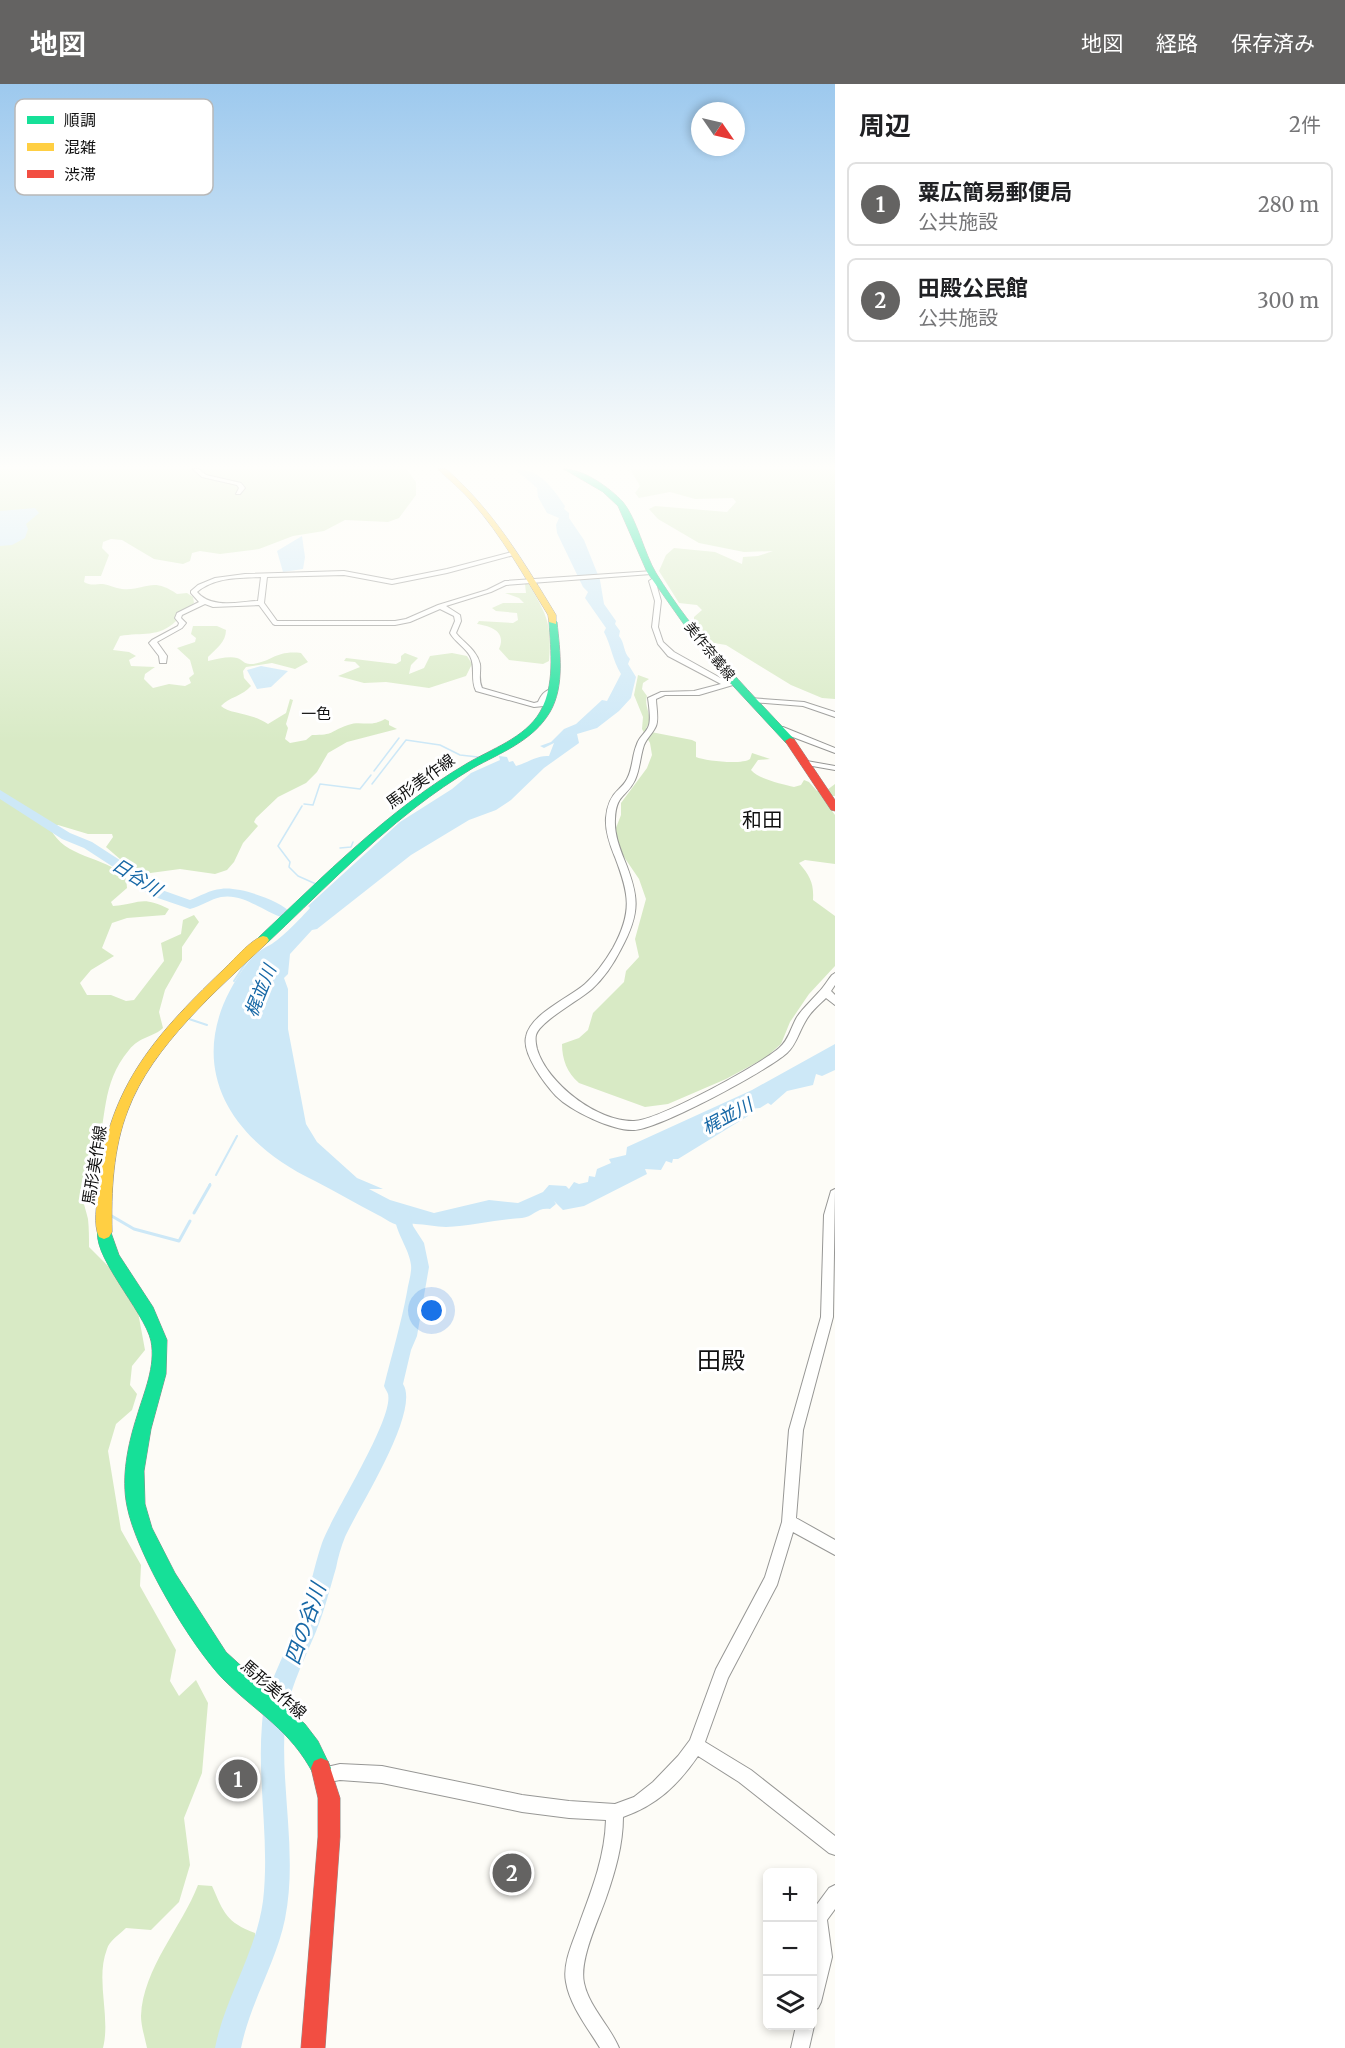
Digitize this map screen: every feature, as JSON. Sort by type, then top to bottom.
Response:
[{"type":"main road","name":"馬形美作線","points":[[313,2048],[329,1837],[329,1798],[324,1775],[316,1755],[286,1718],[226,1669],[208,1645],[145,1536],[137,1513],[134,1488],[137,1453],[160,1356],[159,1340],[154,1326],[109,1251],[104,1235],[103,1208],[115,1130],[130,1088],[141,1071],[211,988],[419,799],[531,729],[545,712],[552,691],[555,629],[552,615],[517,561]]},
{"type":"main road","name":"美作奈義線","points":[[647,561],[654,577],[733,685],[752,700],[780,729],[799,742],[804,762],[835,808]]},
{"type":"street","points":[[261,603],[213,605],[204,602],[194,592],[203,583],[225,577],[344,573],[392,582],[487,561]]},
{"type":"street","points":[[264,575],[261,603],[275,623],[395,623],[413,619],[440,606],[505,583],[530,579],[603,575],[654,577],[652,581],[658,601],[655,627],[660,643],[671,654],[733,685]]},
{"type":"street","points":[[163,661],[163,656],[153,643],[154,641],[180,627],[183,623],[178,618],[179,614],[204,602]]},
{"type":"street","points":[[440,606],[457,615],[458,621],[453,633],[475,657],[477,667],[474,682],[478,689],[534,705],[541,704],[545,694],[552,691]]},
{"type":"street","points":[[733,685],[690,694],[666,692],[652,698],[653,725],[641,739],[633,775],[614,801],[610,825],[611,838],[633,898],[627,925],[599,975],[573,999],[534,1027],[530,1038],[535,1055],[549,1080],[570,1102],[616,1121],[638,1126],[717,1090],[777,1056],[792,1039],[801,1018],[826,992],[835,977]]},
{"type":"street","points":[[752,700],[778,704],[804,704],[835,715]]},
{"type":"street","points":[[799,742],[835,751]]},
{"type":"street","points":[[804,762],[835,768]]},
{"type":"street","points":[[826,992],[835,1001]]},
{"type":"street","points":[[324,1775],[336,1771],[367,1773],[494,1799],[582,1812],[615,1812],[639,1803],[659,1788],[684,1762],[696,1745],[721,1674],[772,1580],[789,1522],[796,1430],[827,1317],[830,1215],[835,1194]]},
{"type":"street","points":[[789,1522],[835,1548]]},
{"type":"street","points":[[696,1745],[745,1776],[835,1848]]},
{"type":"street","points":[[610,2048],[583,2003],[575,1981],[577,1959],[616,1833],[615,1812]]},
{"type":"street","points":[[817,1984],[823,1957],[818,1918],[835,1894]]},
{"type":"street","points":[[800,2048],[804,2030]]},
{"type":"green space","points":[[0,561],[107,561],[101,576],[85,576],[84,582],[122,589],[155,585],[177,594],[187,593],[193,597],[194,603],[176,615],[176,621],[170,626],[157,632],[120,636],[113,650],[129,652],[136,656],[129,660],[131,666],[155,667],[145,674],[144,679],[153,688],[169,684],[185,686],[191,683],[189,678],[194,674],[190,660],[177,648],[195,642],[196,638],[191,634],[193,626],[217,626],[226,630],[226,634],[220,645],[208,657],[208,661],[234,657],[250,664],[285,653],[301,653],[308,662],[295,669],[272,663],[246,667],[243,671],[244,678],[251,686],[224,703],[221,706],[225,709],[262,720],[268,724],[286,713],[290,699],[293,700],[286,724],[288,728],[285,739],[290,743],[306,740],[312,735],[328,734],[353,724],[375,723],[385,719],[389,721],[389,725],[397,729],[347,742],[328,753],[317,772],[306,783],[278,797],[256,818],[254,822],[258,826],[243,843],[234,862],[227,870],[215,874],[180,869],[143,874],[135,872],[106,847],[113,837],[112,834],[88,834],[58,825],[50,828],[65,846],[107,864],[126,877],[127,888],[111,902],[113,906],[146,901],[169,909],[165,915],[127,918],[112,923],[102,948],[114,956],[91,970],[80,983],[87,995],[111,995],[126,1001],[134,1000],[164,961],[161,943],[181,934],[183,920],[194,915],[199,922],[182,947],[182,960],[165,990],[159,1012],[163,1028],[133,1045],[113,1076],[95,1158],[82,1188],[88,1219],[89,1247],[110,1268],[138,1312],[145,1350],[132,1366],[130,1385],[137,1394],[132,1410],[116,1424],[108,1451],[121,1530],[141,1565],[140,1586],[176,1650],[170,1681],[179,1696],[196,1680],[208,1703],[202,1773],[184,1818],[190,1865],[179,1902],[151,1930],[126,1928],[108,1946],[102,1973],[105,2023],[103,2048],[0,2048]]},
{"type":"green space","points":[[164,561],[190,561],[183,564]]},
{"type":"green space","points":[[664,561],[734,561],[742,564],[742,561],[835,561],[835,699],[822,698],[791,685],[726,645],[708,642],[694,621],[694,617],[702,610],[697,605],[679,603],[659,571]]},
{"type":"green space","points":[[528,583],[540,603],[549,628],[549,661],[543,664],[509,660],[499,649],[501,638],[496,630],[477,624],[479,621],[513,623],[518,620],[517,613],[496,611],[492,608],[503,603],[524,603],[519,598],[505,593],[526,593],[525,584]]},
{"type":"green space","points":[[405,653],[418,658],[411,665],[409,674],[424,668],[430,656],[452,653],[467,656],[472,664],[466,676],[429,688],[386,682],[364,683],[338,676],[360,667],[355,662],[344,661],[346,658],[396,664],[401,661],[401,656]]},
{"type":"green space","points":[[638,675],[649,679],[643,683],[642,689],[647,696],[649,720],[646,728],[651,732],[696,742],[696,757],[739,762],[750,759],[752,753],[770,759],[758,760],[751,770],[765,779],[794,787],[801,785],[804,780],[817,791],[827,790],[835,784],[835,796],[830,796],[825,801],[835,815],[835,864],[805,860],[799,863],[810,880],[813,900],[835,916],[835,966],[809,994],[790,1022],[781,1044],[765,1058],[726,1079],[668,1104],[645,1107],[579,1083],[571,1075],[566,1065],[562,1044],[579,1038],[588,1030],[593,1013],[624,982],[626,971],[639,957],[635,939],[646,899],[639,879],[622,854],[614,833],[621,815],[621,803],[647,768],[652,755],[650,743],[642,729],[643,717],[634,695]]},
{"type":"green space","points":[[198,1885],[212,1886],[227,1915],[238,1925],[255,1933],[256,1955],[233,2008],[224,2048],[147,2048],[141,2016],[148,1981]]},
{"type":"water","points":[[280,561],[304,561],[303,569],[283,572]]},
{"type":"water","name":"梶並川","points":[[570,561],[592,561],[600,580],[604,604],[616,621],[615,624],[620,631],[619,636],[630,659],[628,664],[636,677],[631,698],[619,711],[597,728],[577,734],[579,743],[544,768],[511,800],[496,810],[469,820],[411,855],[317,929],[312,930],[290,954],[288,974],[284,978],[288,989],[288,1029],[306,1124],[317,1142],[357,1178],[383,1189],[369,1189],[390,1200],[434,1213],[489,1200],[518,1203],[543,1192],[549,1185],[566,1186],[569,1189],[574,1182],[579,1184],[588,1182],[589,1176],[595,1177],[597,1169],[611,1163],[609,1159],[626,1155],[627,1147],[752,1090],[835,1044],[835,1070],[822,1076],[816,1074],[813,1085],[787,1091],[771,1105],[768,1103],[760,1108],[748,1109],[741,1114],[748,1113],[748,1116],[678,1159],[673,1159],[672,1163],[666,1161],[661,1170],[645,1169],[647,1174],[584,1206],[563,1210],[554,1201],[556,1204],[550,1209],[542,1209],[522,1218],[442,1227],[396,1224],[282,1162],[254,1140],[233,1115],[220,1088],[214,1058],[216,1027],[228,995],[249,961],[285,933],[310,908],[308,906],[400,822],[452,789],[471,773],[500,760],[499,756],[507,757],[509,762],[513,761],[516,766],[536,758],[549,756],[554,743],[544,748],[540,746],[551,742],[564,729],[576,724],[602,700],[607,701],[621,674],[604,632],[606,628],[585,598],[588,592],[583,587]]},
{"type":"water","points":[[261,666],[288,671],[271,687],[257,689],[247,670]]},
{"type":"waterway","points":[[374,771],[399,738]]},
{"type":"waterway","points":[[372,784],[406,740],[440,745],[460,755],[478,757]]},
{"type":"waterway","points":[[304,804],[313,805],[320,784],[360,789],[371,775]]},
{"type":"waterway","name":"日谷川","points":[[0,794],[66,836],[88,845],[128,871],[154,892],[190,905],[221,893],[237,894],[254,898],[284,913]]},
{"type":"waterway","points":[[302,806],[278,846],[290,862],[289,867],[298,876],[316,884]]},
{"type":"waterway","points":[[340,848],[351,847],[353,842]]},
{"type":"waterway","points":[[234,981],[247,961]]},
{"type":"waterway","points":[[189,1019],[207,1025]]},
{"type":"waterway","points":[[216,1175],[237,1136]]},
{"type":"waterway","points":[[194,1213],[210,1185]]},
{"type":"waterway","name":"四の谷川","points":[[228,2048],[237,2011],[266,1940],[275,1902],[277,1843],[273,1733],[277,1703],[312,1615],[335,1537],[382,1446],[395,1411],[398,1392],[393,1386],[402,1349],[408,1336],[420,1267],[415,1243],[405,1228],[403,1214]]},
{"type":"waterway","points":[[110,1215],[134,1229],[179,1241],[190,1221]]},
{"type":"traffic: fast","points":[[646,561],[651,572],[712,658],[790,741]]},
{"type":"traffic: fast","points":[[263,940],[386,826],[440,785],[521,737],[538,721],[549,702],[554,680],[553,622]]},
{"type":"traffic: fast","points":[[104,1232],[113,1260],[148,1312],[159,1340],[158,1374],[142,1429],[135,1471],[134,1493],[143,1530],[168,1580],[206,1642],[234,1675],[298,1732],[311,1749],[321,1768]]},
{"type":"traffic: slow","points":[[518,561],[552,615],[553,622]]},
{"type":"traffic: slow","points":[[104,1232],[104,1202],[110,1154],[116,1124],[131,1088],[163,1042],[183,1019],[263,940]]},
{"type":"traffic: jam","points":[[790,741],[835,808]]},
{"type":"traffic: jam","points":[[313,2048],[329,1837],[329,1798],[321,1768]]},
{"type":"place","name":"粟広簡易郵便局","points":[[238,1779]]},
{"type":"place","name":"田殿公民館","points":[[512,1873]]},
{"type":"district","name":"一色","points":[[316,713]]},
{"type":"district","name":"和田","points":[[762,819]]},
{"type":"district","name":"田殿","points":[[721,1360]]}]
